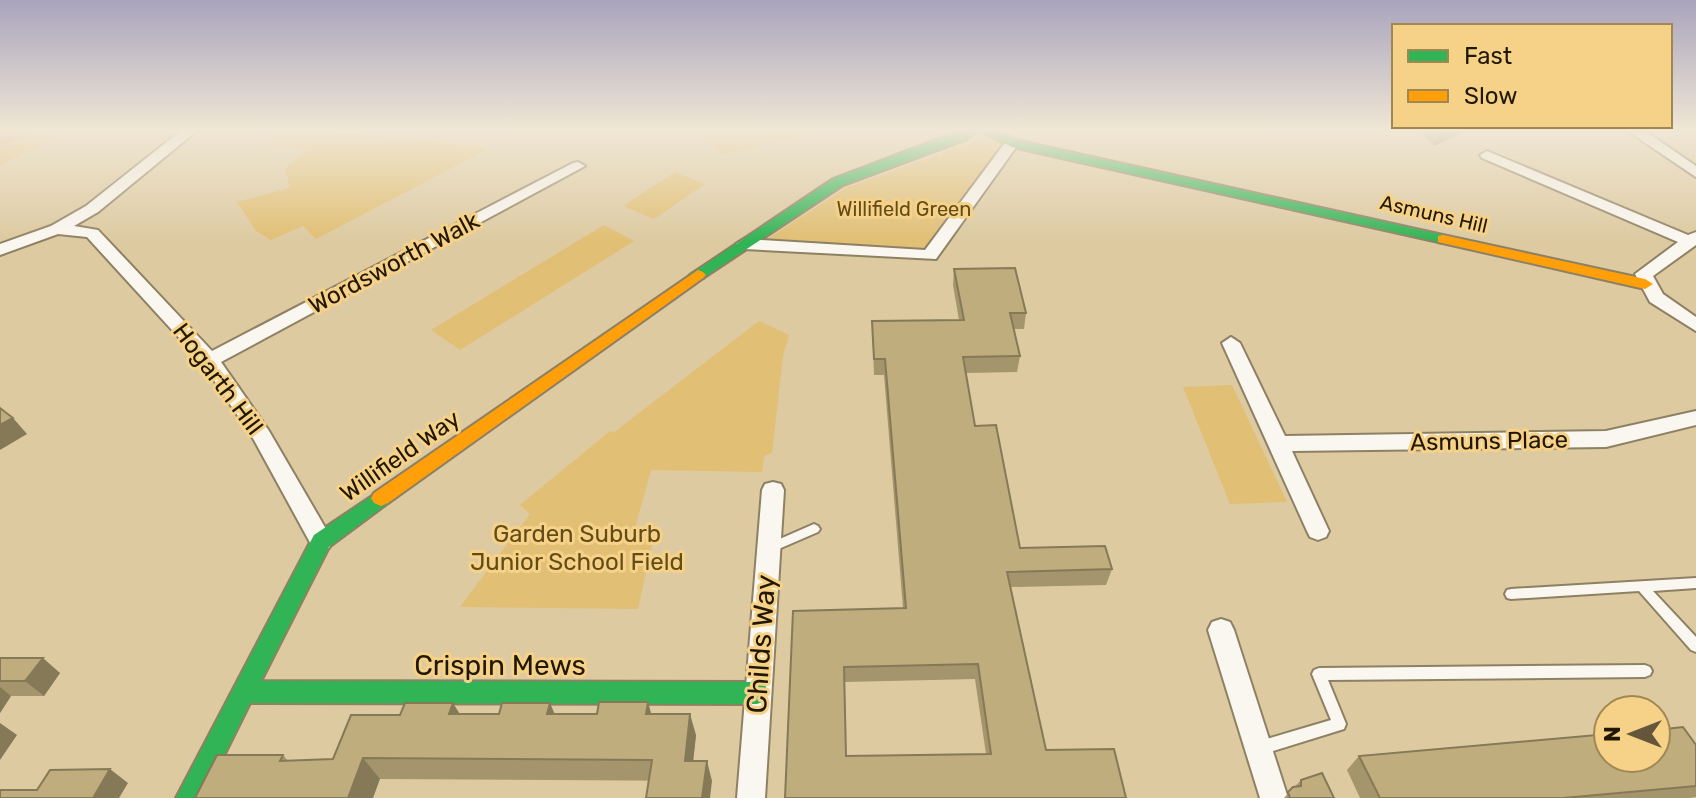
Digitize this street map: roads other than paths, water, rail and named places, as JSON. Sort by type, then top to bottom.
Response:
[{"type":"street","points":[[0,250],[57,229],[92,209],[145,166]]},
{"type":"street","name":"Wordsworth Walk","points":[[210,360],[578,166]]},
{"type":"street","name":"Willifield Way","points":[[189,798],[321,541],[744,244],[838,182],[881,166]]},
{"type":"street","points":[[744,244],[930,255],[995,166]]},
{"type":"street","name":"Asmuns Hill","points":[[1116,166],[1645,284]]},
{"type":"street","points":[[1515,166],[1693,239]]},
{"type":"street","points":[[57,229],[92,233],[95,225],[92,209]]},
{"type":"street","name":"Hogarth Hill","points":[[92,233],[210,360],[262,436],[321,541]]},
{"type":"street","points":[[1693,239],[1644,274],[1645,284],[1658,300],[1696,325]]},
{"type":"street","points":[[1231,343],[1318,531]]},
{"type":"street","name":"Asmuns Place","points":[[1279,444],[1606,439],[1696,418]]},
{"type":"street","name":"Childs Way","points":[[751,798],[773,490]]},
{"type":"street","points":[[1221,630],[1274,798]]},
{"type":"street","name":"Crispin Mews","points":[[244,692],[757,693]]},
{"type":"lane","points":[[769,548],[814,529]]},
{"type":"lane","points":[[1511,594],[1696,583]]},
{"type":"lane","points":[[1643,588],[1696,646]]},
{"type":"lane","points":[[1260,748],[1339,724],[1319,674],[1645,671]]},
{"type":"park label","name":"Willifield Green","points":[[904,209]]},
{"type":"park label","name":"Garden Suburb Junior School Field","points":[[577,548]]}]
